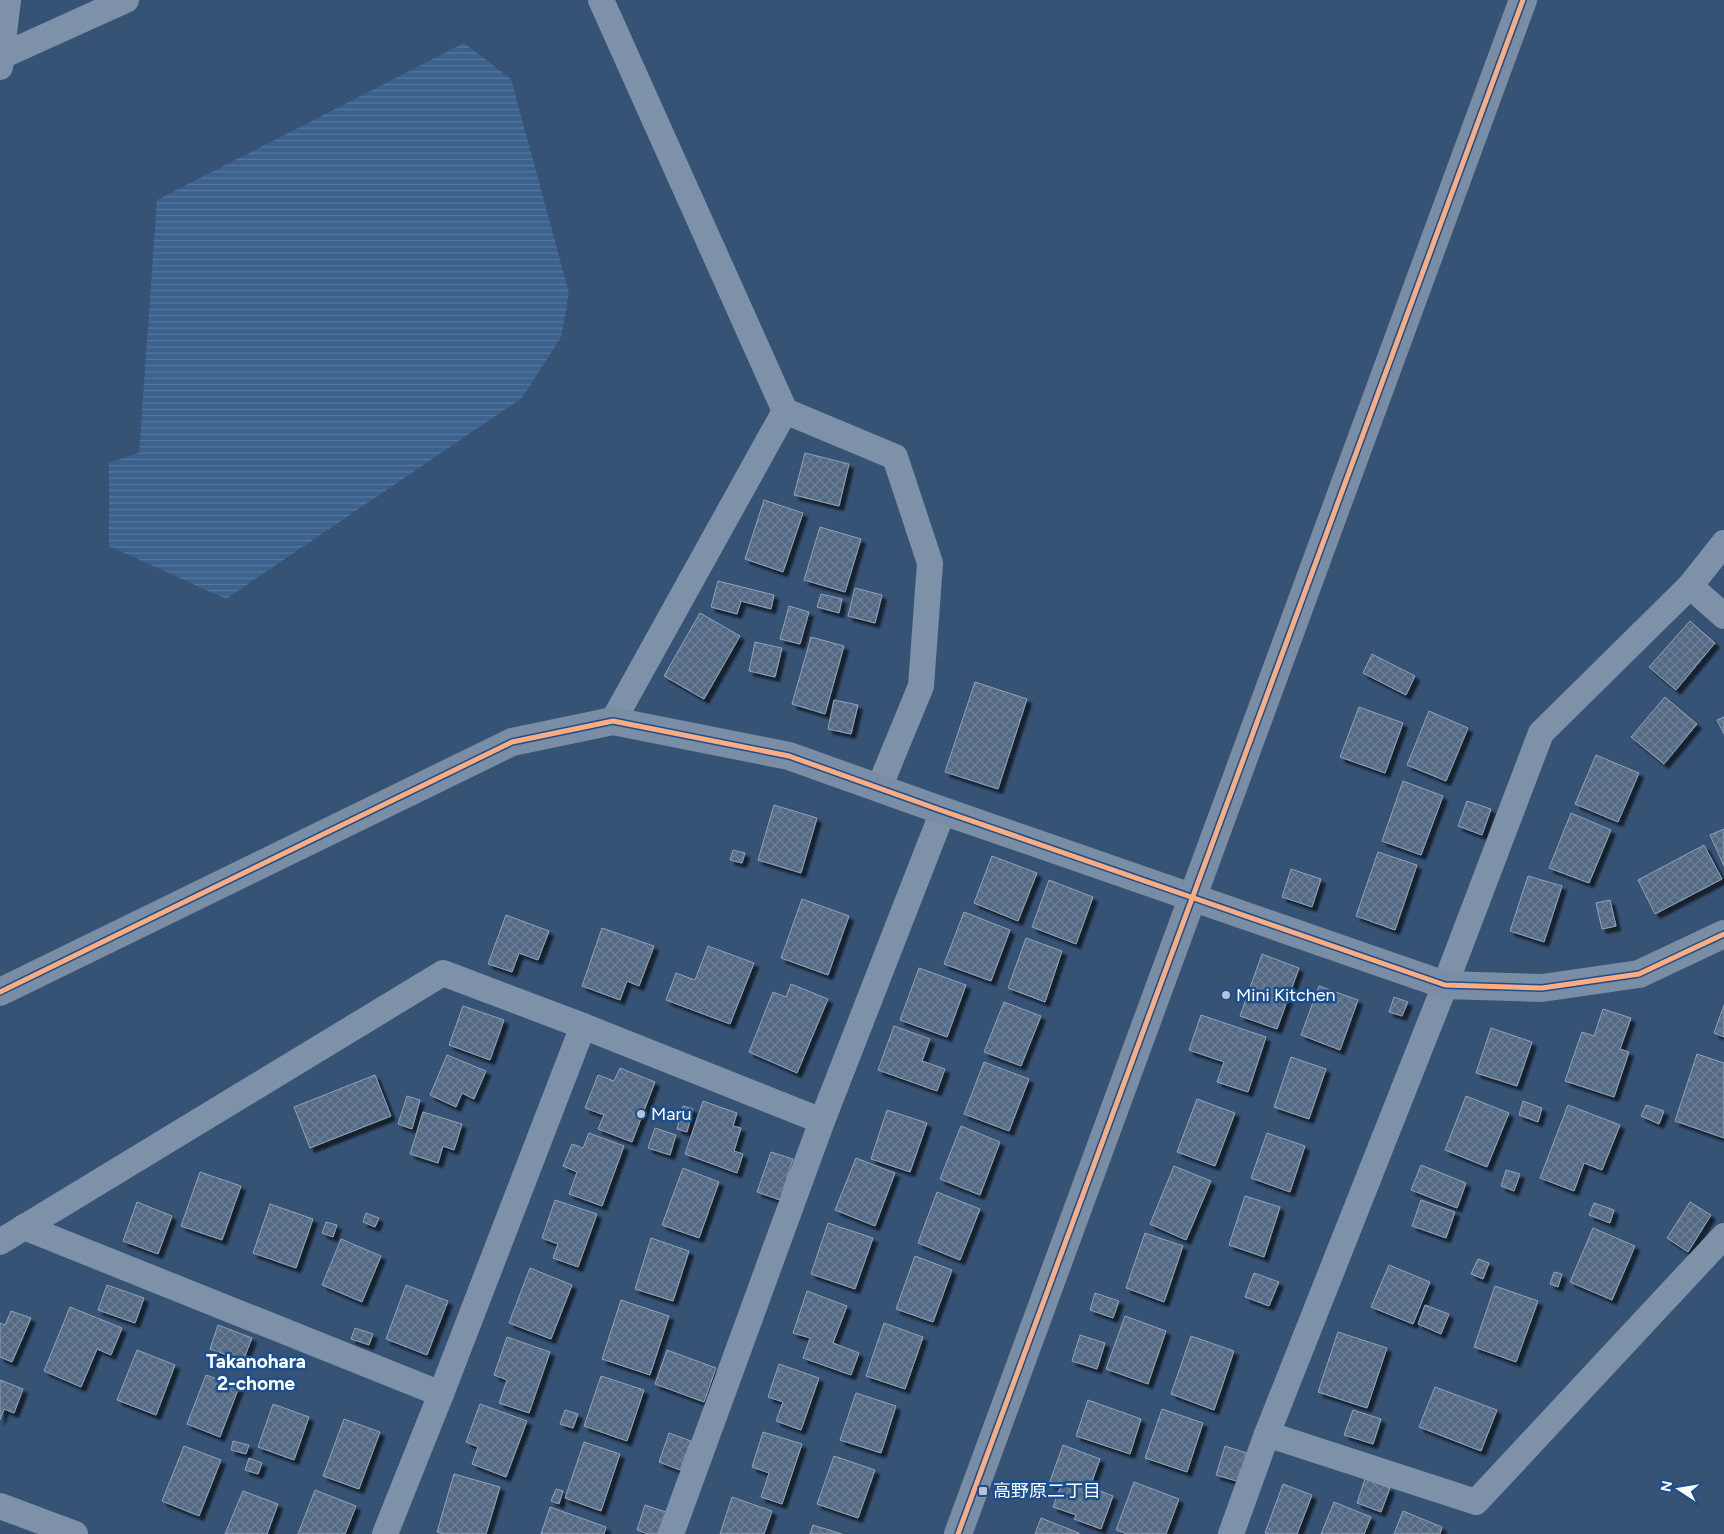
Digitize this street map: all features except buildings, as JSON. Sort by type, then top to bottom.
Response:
[{"type":"street","points":[[1,62],[8,0]]},
{"type":"street","points":[[1,62],[126,0]]},
{"type":"street","points":[[601,0],[784,411],[895,457],[930,562],[921,686],[879,788]]},
{"type":"street","points":[[958,1534],[1523,0]]},
{"type":"street","points":[[613,722],[784,411]]},
{"type":"street","points":[[1231,1534],[1268,1434],[1445,985],[1541,733],[1690,586],[1724,543]]},
{"type":"street","points":[[1690,586],[1724,616]]},
{"type":"street","points":[[0,992],[512,742],[613,722],[789,756],[943,812],[1445,985],[1542,988],[1639,974],[1724,934]]},
{"type":"street","points":[[671,1534],[822,1121],[943,812]]},
{"type":"street","points":[[0,1242],[443,973],[583,1026],[822,1121]]},
{"type":"street","points":[[385,1534],[583,1026]]},
{"type":"street","points":[[24,1226],[441,1394]]},
{"type":"street","points":[[1268,1434],[1476,1502],[1724,1236]]},
{"type":"street","points":[[0,1506],[76,1534]]},
{"type":"water","points":[[464,43],[511,79],[569,293],[561,337],[522,398],[226,599],[109,546],[109,463],[139,453],[157,200]]},
{"type":"cycle path","points":[[958,1534],[1523,0]]},
{"type":"cycle path","points":[[0,992],[512,742],[613,721],[789,756],[1445,985],[1542,988],[1639,974],[1724,934]]},
{"type":"place","name":"Mini Kitchen","points":[[1226,995]]},
{"type":"place","name":"Maru","points":[[641,1114]]},
{"type":"place","name":"高野原二丁目","points":[[983,1491]]},
{"type":"district","name":"Takanohara 2-chome","points":[[256,1372]]}]
